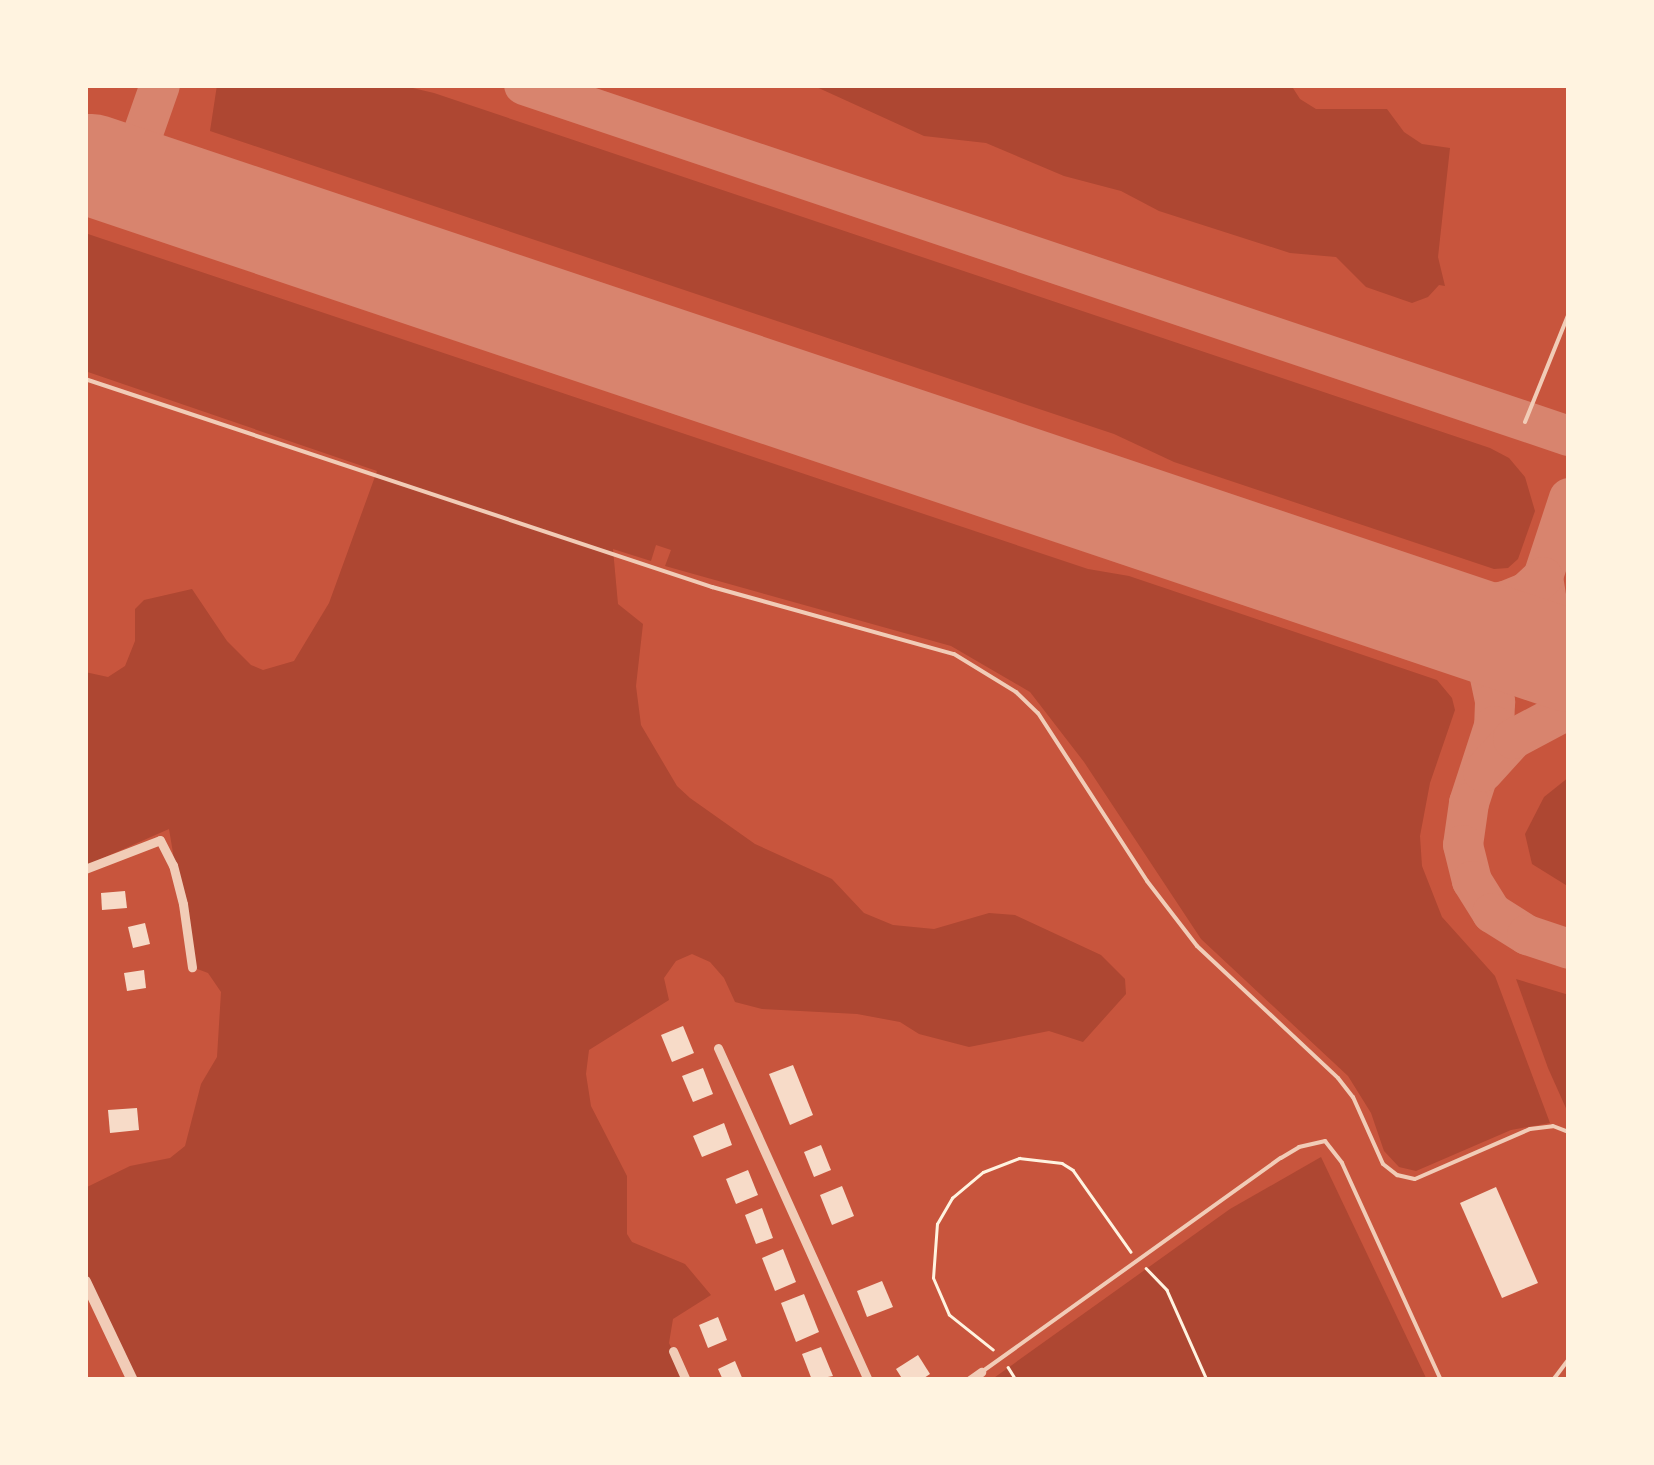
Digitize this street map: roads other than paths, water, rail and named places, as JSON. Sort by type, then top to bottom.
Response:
[{"type":"street","points":[[85,869],[160,840],[174,865],[192,967]]},
{"type":"street","points":[[718,1048],[868,1380]]},
{"type":"street","points":[[85,1281],[132,1380]]},
{"type":"street","points":[[673,1351],[686,1380]]},
{"type":"street","points":[[970,1380],[981,1372]]},
{"type":"lane","points":[[1525,422],[1569,312]]},
{"type":"lane","points":[[85,378],[712,588],[954,654],[1016,692],[1038,713],[1147,880],[1196,946],[1346,1087],[1383,1164],[1397,1175],[1415,1178],[1530,1129],[1553,1126],[1569,1132]]},
{"type":"lane","points":[[981,1372],[1280,1158],[1299,1146],[1325,1142],[1342,1164],[1441,1380]]},
{"type":"lane","points":[[1553,1380],[1569,1359]]}]
